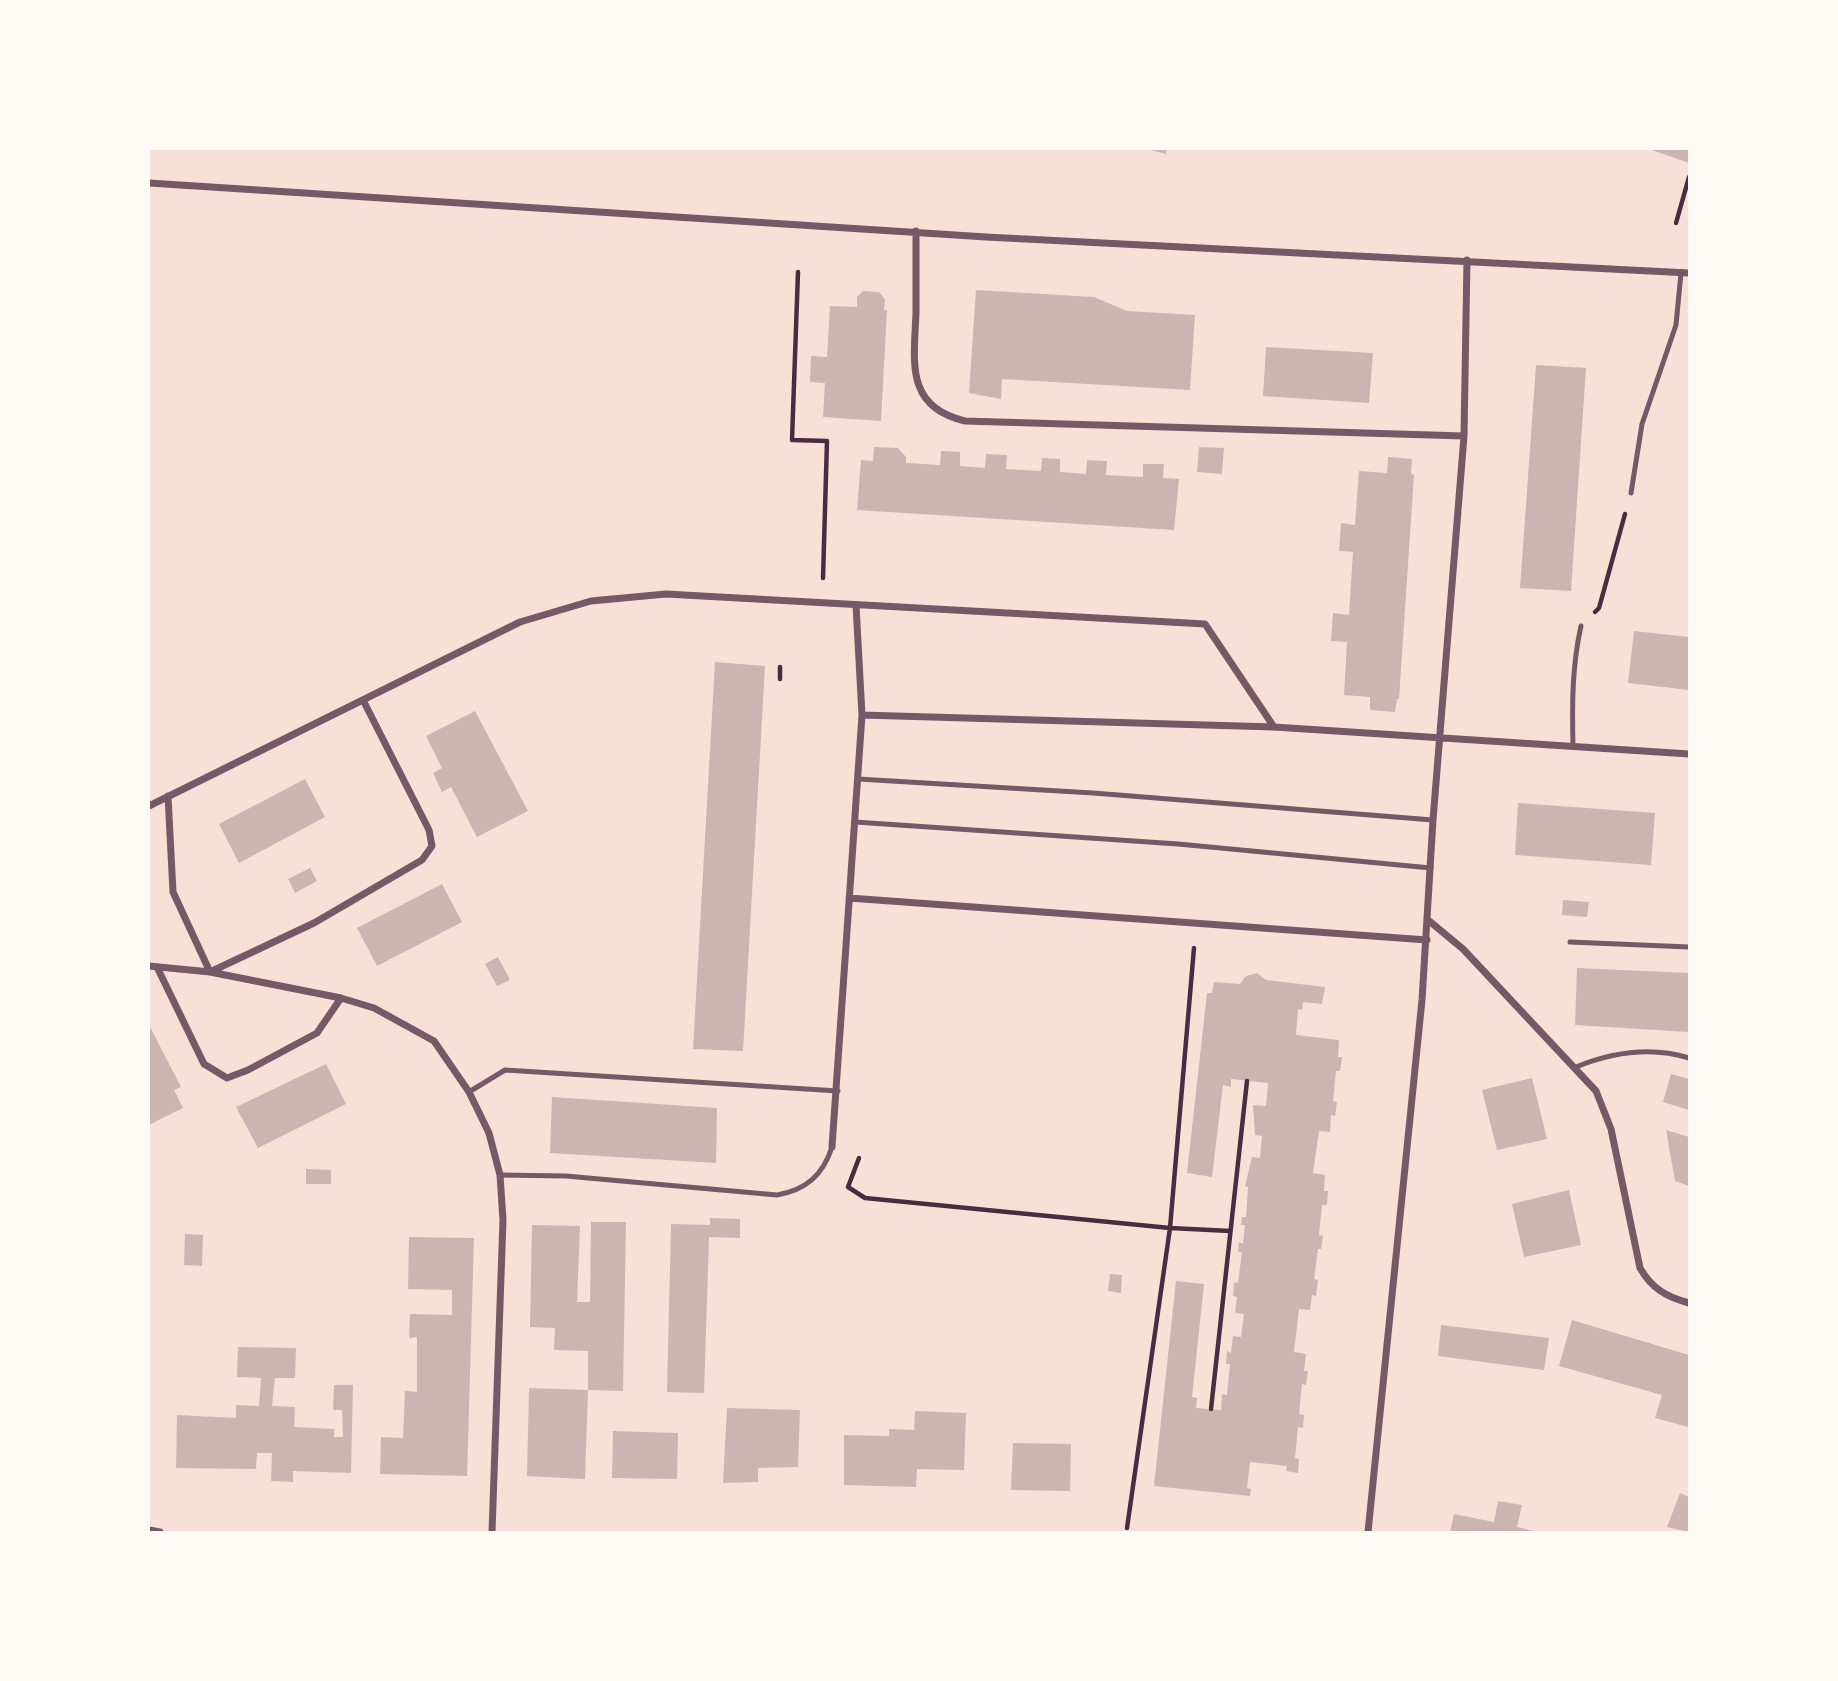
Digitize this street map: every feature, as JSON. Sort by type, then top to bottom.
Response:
[{"type":"street","points":[[149,183],[916,232],[1685,273]]},
{"type":"street","points":[[916,232],[915,374],[926,399],[950,418],[1464,436]]},
{"type":"street","points":[[1368,1532],[1427,940],[1433,820],[1464,436],[1467,260]]},
{"type":"street","points":[[149,806],[520,622],[591,601],[666,594],[1205,624],[1274,727]]},
{"type":"street","points":[[832,1147],[838,1091],[862,715],[856,605]]},
{"type":"street","points":[[210,972],[314,923],[422,860],[432,846],[429,830],[363,700]]},
{"type":"street","points":[[862,715],[1274,727],[1689,754]]},
{"type":"street","points":[[168,796],[173,892],[210,972]]},
{"type":"street","points":[[849,898],[1427,940]]},
{"type":"street","points":[[1428,920],[1463,949],[1596,1091],[1604,1108],[1640,1268],[1647,1281],[1660,1292],[1689,1303]]},
{"type":"street","points":[[153,967],[210,972],[341,998],[374,1008],[434,1041],[469,1092],[489,1133],[500,1175],[503,1220],[492,1532]]},
{"type":"street","points":[[153,967],[204,1064],[226,1078],[248,1070],[317,1033],[341,998]]},
{"type":"street","points":[[149,1530],[160,1532]]},
{"type":"lane","points":[[1631,493],[1642,424],[1676,325],[1685,273]]},
{"type":"lane","points":[[1573,746],[1572,703],[1576,649],[1581,626]]},
{"type":"lane","points":[[858,779],[1093,793],[1433,820]]},
{"type":"lane","points":[[855,822],[1178,845],[1431,868]]},
{"type":"lane","points":[[1570,942],[1689,947]]},
{"type":"lane","points":[[1576,1067],[1600,1057],[1638,1050],[1689,1058]]},
{"type":"lane","points":[[469,1092],[505,1070],[838,1091]]},
{"type":"lane","points":[[500,1175],[566,1176],[777,1195],[794,1192],[810,1182],[820,1172],[832,1147]]},
{"type":"path","points":[[1676,223],[1689,177]]},
{"type":"path","points":[[798,272],[792,440],[827,441],[823,578]]},
{"type":"path","points":[[1599,608],[1631,493]]},
{"type":"path","points":[[780,667],[780,679]]},
{"type":"path","points":[[1127,1528],[1170,1228],[1194,948]]},
{"type":"path","points":[[1211,1409],[1247,1081]]},
{"type":"path","points":[[859,1158],[848,1187],[865,1198],[1170,1228],[1230,1231]]},
{"type":"building","points":[[1147,149],[1167,149],[1166,154]]},
{"type":"building","points":[[1649,149],[1689,149],[1689,163]]},
{"type":"building","points":[[976,290],[1094,297],[1127,311],[1195,315],[1190,390],[1002,379],[1001,399],[969,393]]},
{"type":"building","points":[[863,291],[879,292],[885,300],[884,310],[887,310],[881,421],[823,417],[825,383],[810,382],[811,356],[827,357],[830,306],[857,307],[857,297]]},
{"type":"building","points":[[1266,347],[1373,353],[1369,403],[1263,396]]},
{"type":"building","points":[[1536,365],[1586,368],[1571,591],[1520,588]]},
{"type":"building","points":[[874,447],[898,448],[906,457],[906,463],[940,465],[941,451],[960,452],[960,466],[985,468],[986,454],[1007,455],[1006,469],[1041,471],[1042,458],[1060,459],[1060,472],[1086,474],[1087,460],[1107,461],[1106,475],[1143,477],[1143,464],[1164,464],[1163,478],[1179,479],[1174,530],[857,510],[861,460],[873,461]]},
{"type":"building","points":[[1199,447],[1224,448],[1222,474],[1197,472]]},
{"type":"building","points":[[1388,457],[1412,459],[1411,474],[1414,475],[1399,699],[1395,712],[1370,710],[1370,697],[1344,695],[1347,642],[1331,641],[1333,613],[1349,615],[1353,552],[1339,551],[1341,523],[1355,525],[1359,471],[1387,473]]},
{"type":"building","points":[[1634,631],[1689,637],[1689,690],[1628,683]]},
{"type":"building","points":[[715,662],[765,666],[743,1051],[693,1049]]},
{"type":"building","points":[[475,711],[528,811],[477,837],[451,787],[442,792],[433,773],[442,768],[426,736]]},
{"type":"building","points":[[305,779],[325,817],[239,863],[219,824]]},
{"type":"building","points":[[1518,803],[1655,813],[1651,865],[1515,855]]},
{"type":"building","points":[[310,868],[317,881],[295,893],[288,879]]},
{"type":"building","points":[[442,884],[462,922],[377,966],[357,928]]},
{"type":"building","points":[[1563,900],[1589,902],[1587,917],[1562,915]]},
{"type":"building","points":[[498,957],[510,980],[497,986],[485,964]]},
{"type":"building","points":[[1577,968],[1689,973],[1689,1032],[1575,1025]]},
{"type":"building","points":[[1257,973],[1266,980],[1325,987],[1322,1004],[1303,1002],[1302,1010],[1298,1009],[1296,1035],[1339,1040],[1338,1057],[1342,1057],[1340,1071],[1336,1071],[1333,1101],[1337,1102],[1335,1116],[1331,1115],[1330,1132],[1319,1131],[1313,1173],[1325,1175],[1324,1191],[1328,1191],[1327,1205],[1322,1205],[1319,1235],[1323,1236],[1321,1249],[1318,1249],[1314,1279],[1318,1280],[1316,1296],[1312,1295],[1310,1310],[1299,1309],[1294,1352],[1306,1354],[1304,1371],[1308,1371],[1306,1385],[1302,1384],[1299,1414],[1304,1415],[1303,1428],[1298,1427],[1295,1458],[1299,1459],[1298,1473],[1286,1471],[1287,1466],[1250,1462],[1247,1488],[1251,1489],[1250,1496],[1154,1486],[1176,1281],[1204,1284],[1192,1397],[1197,1398],[1196,1408],[1221,1410],[1222,1394],[1227,1395],[1230,1364],[1226,1364],[1227,1351],[1231,1353],[1233,1336],[1241,1337],[1244,1314],[1235,1313],[1237,1297],[1233,1296],[1234,1282],[1238,1283],[1242,1252],[1238,1252],[1239,1242],[1243,1244],[1245,1225],[1241,1225],[1242,1217],[1246,1217],[1248,1187],[1245,1186],[1252,1157],[1260,1158],[1262,1136],[1255,1135],[1253,1105],[1266,1106],[1268,1083],[1231,1079],[1231,1087],[1223,1085],[1212,1177],[1187,1173],[1207,993],[1212,993],[1214,982],[1240,984],[1246,976]]},
{"type":"building","points":[[149,1025],[181,1087],[174,1090],[183,1108],[149,1125]]},
{"type":"building","points":[[326,1064],[346,1104],[258,1148],[236,1107]]},
{"type":"building","points":[[1671,1074],[1689,1079],[1689,1110],[1663,1102]]},
{"type":"building","points":[[1532,1078],[1547,1139],[1497,1150],[1482,1090]]},
{"type":"building","points":[[552,1097],[717,1108],[716,1163],[550,1153]]},
{"type":"building","points":[[1666,1130],[1689,1137],[1689,1186],[1675,1181]]},
{"type":"building","points":[[306,1169],[331,1170],[331,1184],[306,1184]]},
{"type":"building","points":[[1569,1190],[1581,1245],[1524,1257],[1512,1204]]},
{"type":"building","points":[[710,1218],[740,1219],[740,1238],[709,1237],[704,1393],[667,1392],[671,1224],[710,1225]]},
{"type":"building","points":[[591,1222],[626,1222],[623,1391],[588,1390],[588,1351],[554,1350],[555,1328],[530,1327],[532,1225],[580,1226],[577,1302],[590,1302]]},
{"type":"building","points":[[185,1234],[203,1235],[202,1266],[184,1265]]},
{"type":"building","points":[[409,1237],[474,1238],[467,1476],[380,1474],[381,1437],[403,1438],[405,1391],[417,1392],[417,1337],[409,1338],[410,1314],[452,1315],[452,1290],[408,1289]]},
{"type":"building","points":[[1110,1274],[1122,1275],[1121,1293],[1108,1291]]},
{"type":"building","points":[[1572,1320],[1689,1355],[1688,1427],[1655,1418],[1662,1395],[1559,1366]]},
{"type":"building","points":[[1441,1325],[1549,1338],[1544,1370],[1438,1356]]},
{"type":"building","points":[[238,1347],[296,1348],[295,1378],[275,1378],[272,1406],[295,1407],[294,1427],[334,1429],[334,1437],[343,1437],[342,1410],[333,1410],[334,1385],[353,1385],[351,1473],[293,1471],[293,1482],[271,1481],[272,1453],[257,1453],[256,1469],[176,1468],[177,1415],[236,1418],[236,1405],[259,1406],[261,1378],[237,1377]]},
{"type":"building","points":[[529,1388],[588,1390],[585,1479],[527,1476]]},
{"type":"building","points":[[727,1408],[800,1410],[798,1467],[758,1468],[758,1482],[723,1483]]},
{"type":"building","points":[[915,1411],[966,1413],[964,1470],[917,1469],[916,1487],[844,1485],[844,1435],[889,1436],[889,1429],[914,1430]]},
{"type":"building","points":[[613,1431],[678,1433],[677,1479],[612,1478]]},
{"type":"building","points":[[1013,1443],[1071,1444],[1070,1491],[1011,1490]]},
{"type":"building","points":[[1680,1493],[1689,1497],[1689,1532],[1667,1527]]},
{"type":"building","points":[[1498,1501],[1522,1505],[1517,1527],[1538,1532],[1450,1532],[1454,1514],[1494,1522]]}]
